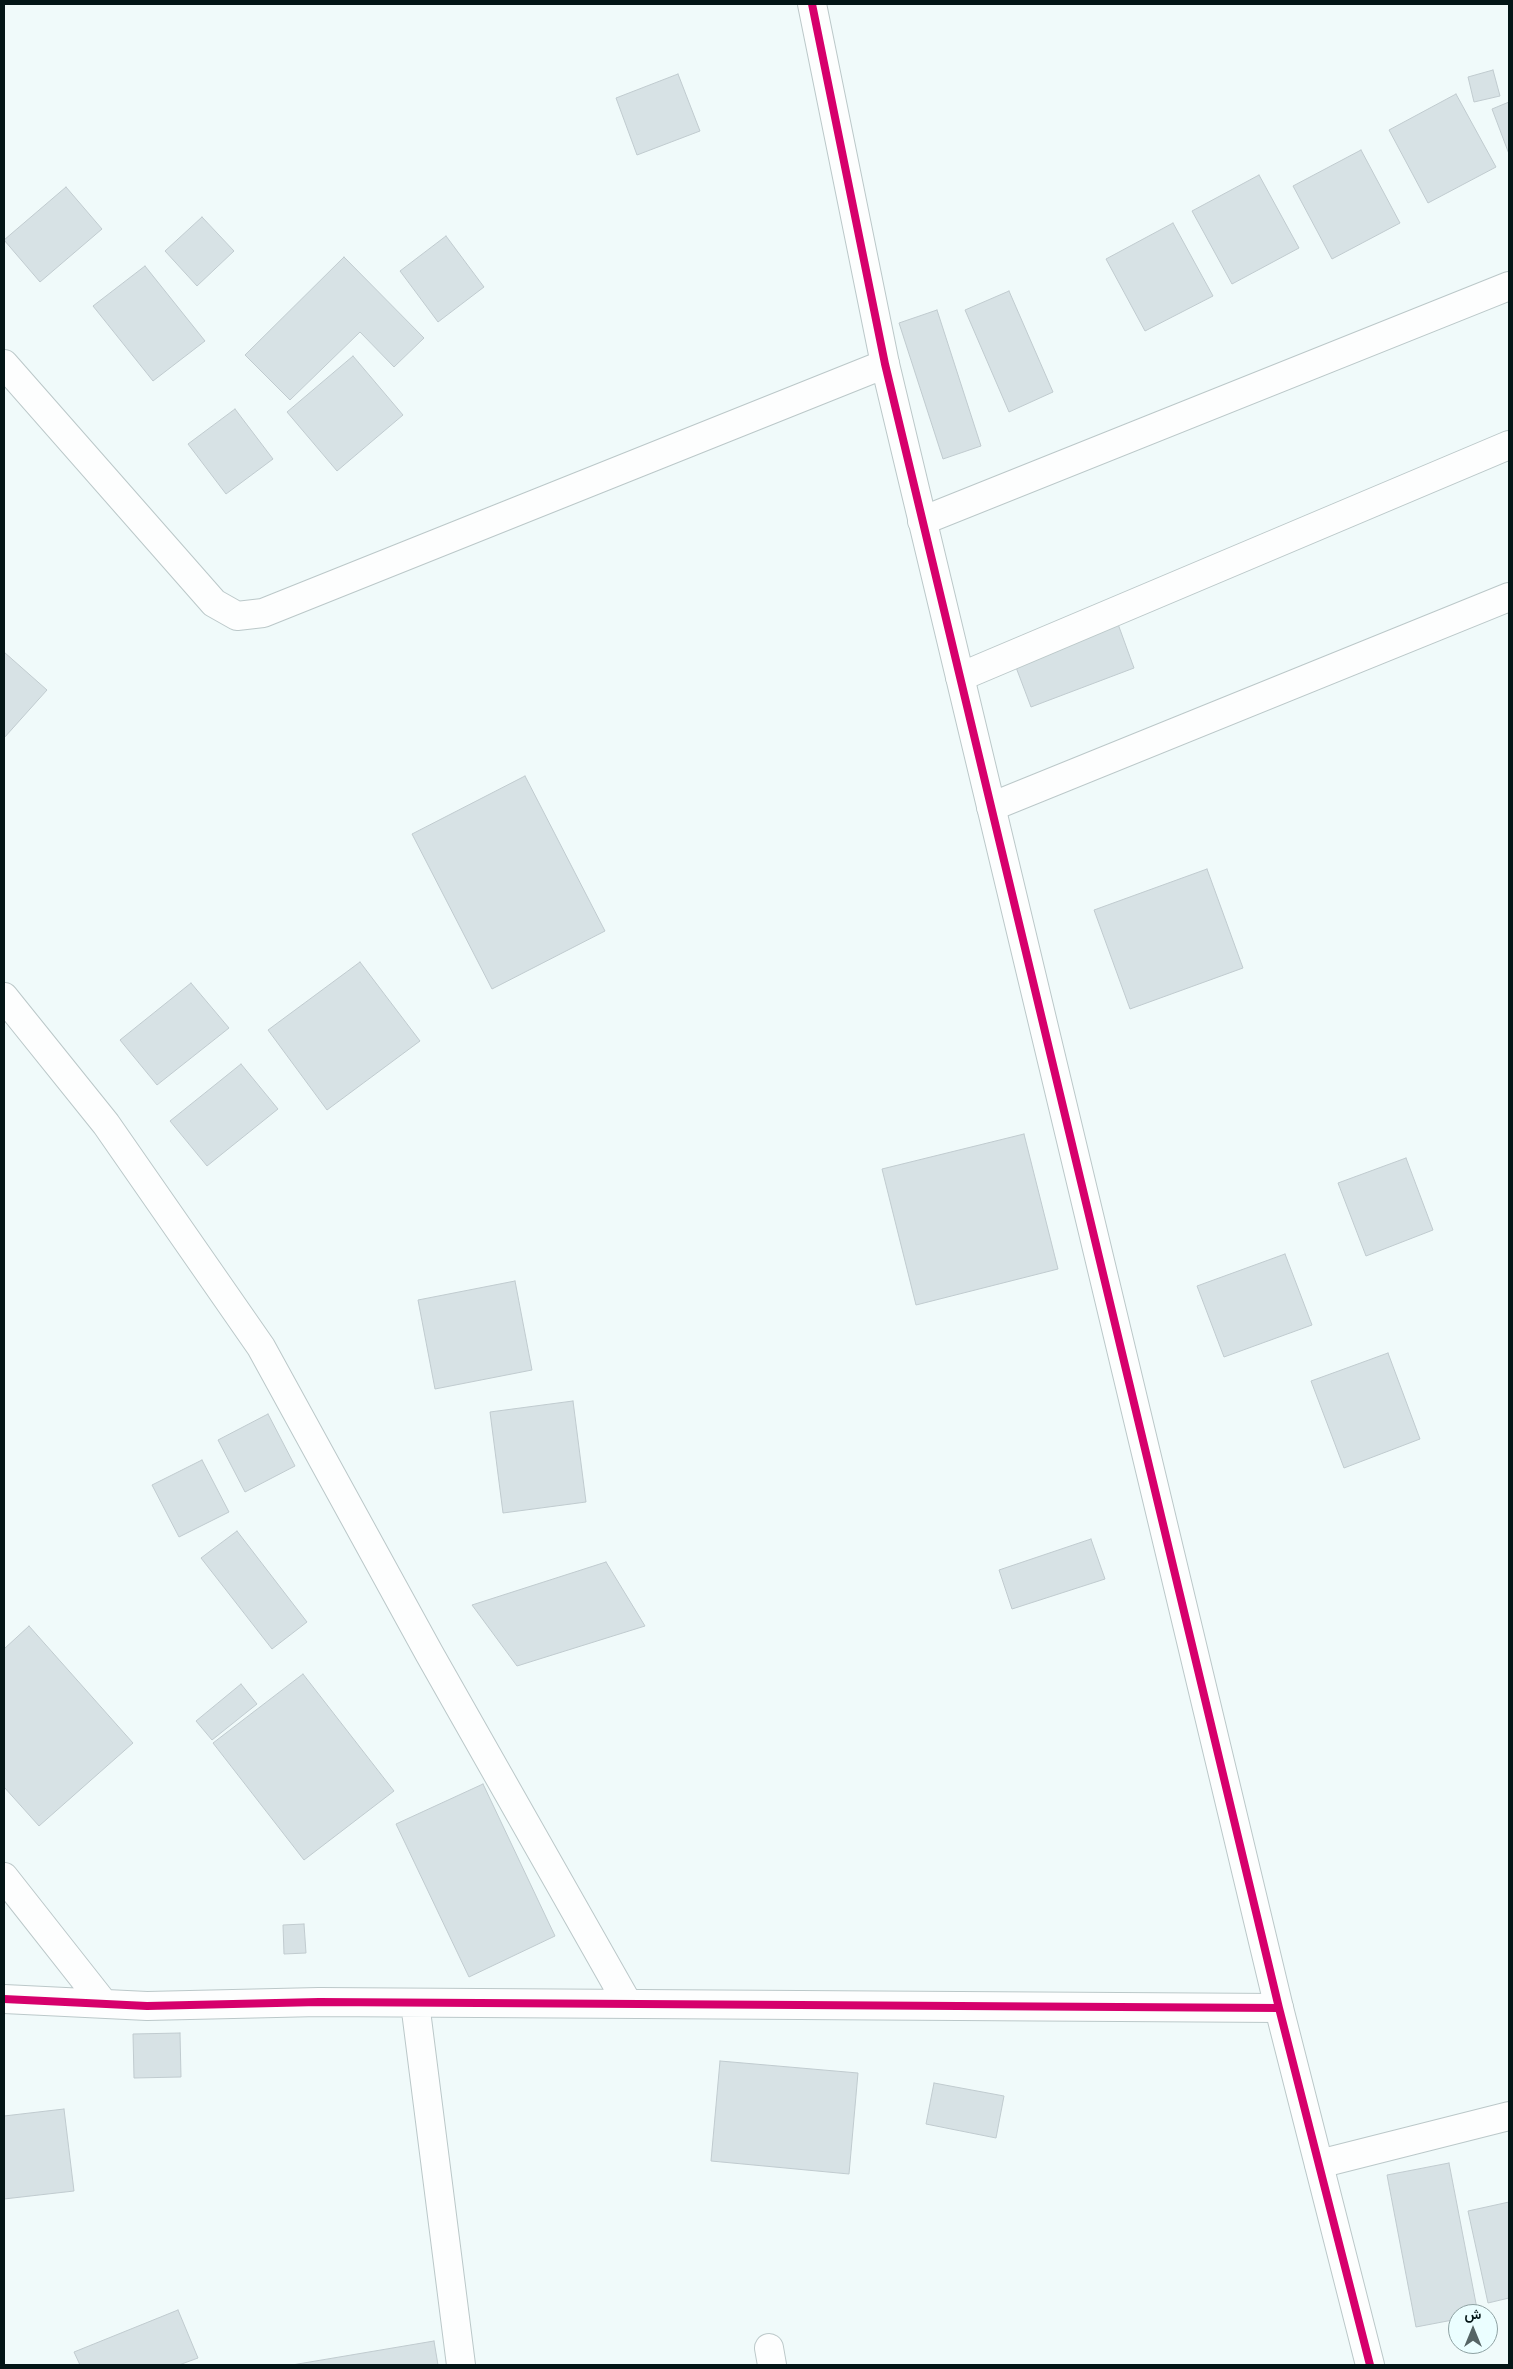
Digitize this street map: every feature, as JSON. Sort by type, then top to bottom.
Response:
[{"type":"street","points":[[812,4],[885,364],[922,521],[1279,2008],[1370,2365]]},
{"type":"street","points":[[922,521],[1509,286]]},
{"type":"street","points":[[4,364],[214,602],[237,616],[263,613],[885,364]]},
{"type":"street","points":[[960,677],[1509,445]]},
{"type":"street","points":[[991,807],[1509,597]]},
{"type":"street","points":[[4,997],[106,1124],[261,1347],[428,1653],[628,2004]]},
{"type":"street","points":[[4,1877],[104,2004]]},
{"type":"street","points":[[4,1999],[147,2006],[318,2002],[1279,2008]]},
{"type":"street","points":[[415,2003],[461,2365]]},
{"type":"street","points":[[1319,2164],[1509,2116]]},
{"type":"building","points":[[1493,70],[1500,96],[1474,102],[1468,77]]},
{"type":"building","points":[[678,74],[700,131],[637,155],[616,98]]},
{"type":"building","points":[[1456,94],[1496,167],[1428,203],[1389,130]]},
{"type":"building","points":[[1509,102],[1509,154],[1492,109]]},
{"type":"building","points":[[1361,150],[1400,223],[1332,259],[1293,186]]},
{"type":"building","points":[[1259,175],[1299,248],[1232,284],[1192,211]]},
{"type":"building","points":[[66,187],[102,229],[40,282],[4,240]]},
{"type":"building","points":[[202,217],[234,251],[197,286],[165,251]]},
{"type":"building","points":[[1173,223],[1213,296],[1145,331],[1106,259]]},
{"type":"building","points":[[446,236],[484,287],[438,322],[400,271]]},
{"type":"building","points":[[344,257],[424,338],[394,367],[360,332],[290,400],[245,355]]},
{"type":"building","points":[[145,266],[205,341],[153,381],[93,306]]},
{"type":"building","points":[[1009,291],[1053,392],[1009,412],[965,310]]},
{"type":"building","points":[[937,310],[981,446],[943,459],[899,323]]},
{"type":"building","points":[[353,356],[403,415],[337,471],[287,412]]},
{"type":"building","points":[[235,409],[273,459],[226,494],[188,444]]},
{"type":"building","points":[[1118,624],[1134,668],[1031,707],[1014,662]]},
{"type":"building","points":[[4,652],[47,690],[4,738]]},
{"type":"building","points":[[525,776],[605,931],[492,989],[412,834]]},
{"type":"building","points":[[1207,869],[1243,968],[1130,1009],[1094,910]]},
{"type":"building","points":[[360,962],[420,1041],[327,1110],[268,1030]]},
{"type":"building","points":[[191,983],[229,1028],[157,1085],[120,1040]]},
{"type":"building","points":[[241,1064],[278,1109],[207,1166],[170,1121]]},
{"type":"building","points":[[1024,1134],[1058,1269],[916,1305],[882,1169]]},
{"type":"building","points":[[1406,1158],[1433,1230],[1366,1256],[1338,1183]]},
{"type":"building","points":[[1285,1254],[1312,1325],[1224,1357],[1197,1286]]},
{"type":"building","points":[[515,1281],[532,1370],[435,1389],[418,1300]]},
{"type":"building","points":[[1388,1353],[1420,1439],[1344,1468],[1311,1381]]},
{"type":"building","points":[[573,1401],[586,1502],[503,1513],[490,1412]]},
{"type":"building","points":[[268,1414],[295,1466],[245,1492],[218,1440]]},
{"type":"building","points":[[202,1460],[229,1512],[179,1537],[152,1485]]},
{"type":"building","points":[[237,1531],[307,1622],[272,1649],[201,1558]]},
{"type":"building","points":[[1091,1539],[1105,1579],[1012,1609],[999,1570]]},
{"type":"building","points":[[606,1562],[645,1626],[517,1666],[472,1605]]},
{"type":"building","points":[[29,1626],[133,1743],[39,1826],[4,1787],[4,1649]]},
{"type":"building","points":[[303,1674],[394,1791],[304,1860],[213,1743]]},
{"type":"building","points":[[241,1684],[257,1704],[212,1740],[196,1721]]},
{"type":"building","points":[[483,1784],[555,1936],[469,1977],[396,1824]]},
{"type":"building","points":[[304,1924],[306,1953],[284,1954],[283,1925]]},
{"type":"building","points":[[180,2033],[181,2077],[134,2078],[133,2034]]},
{"type":"building","points":[[720,2061],[858,2073],[849,2174],[711,2161]]},
{"type":"building","points":[[934,2083],[1004,2096],[996,2138],[926,2124]]},
{"type":"building","points":[[64,2109],[74,2191],[4,2199],[4,2116]]},
{"type":"building","points":[[1449,2163],[1476,2304],[1448,2304],[1448,2321],[1416,2327],[1387,2175]]},
{"type":"building","points":[[1509,2202],[1509,2298],[1488,2303],[1468,2211]]},
{"type":"building","points":[[178,2310],[198,2358],[179,2365],[80,2365],[74,2352]]},
{"type":"building","points":[[434,2341],[438,2365],[292,2365]]},
{"type":"cycle path","points":[[812,4],[885,364],[1279,2008],[1370,2365]]},
{"type":"cycle path","points":[[4,1999],[147,2006],[319,2002],[1279,2008]]}]
